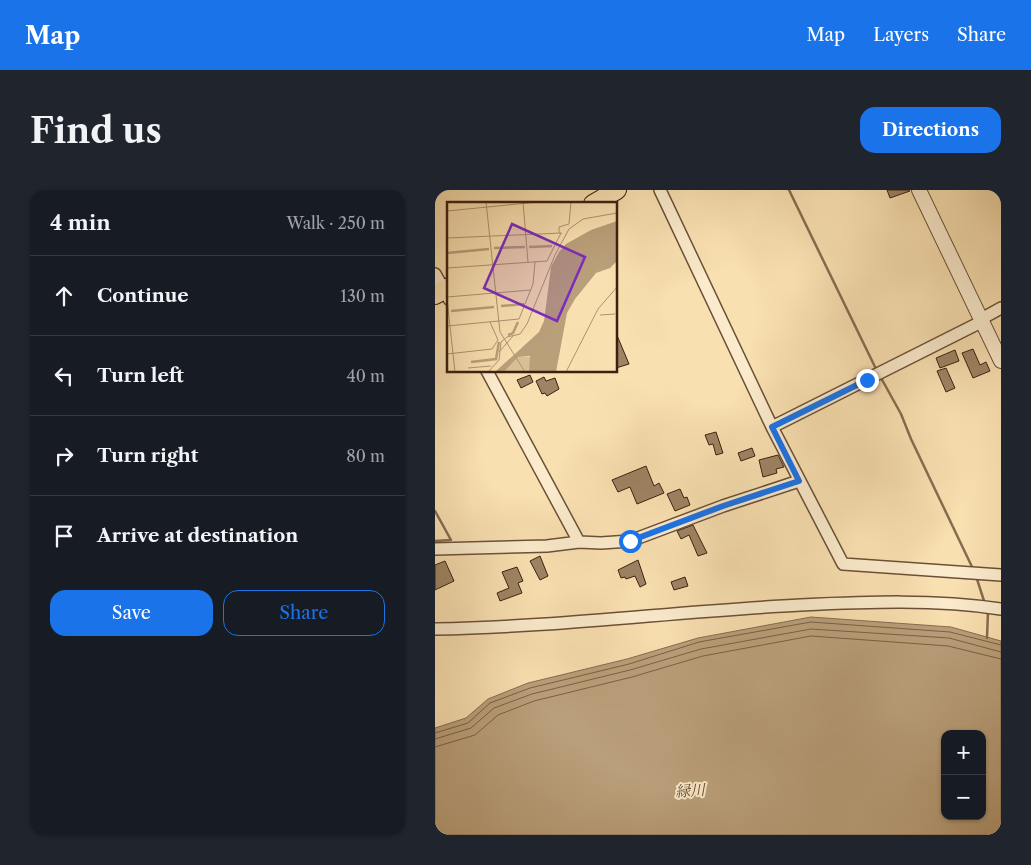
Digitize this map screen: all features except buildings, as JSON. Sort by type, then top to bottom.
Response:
[{"type":"highway","points":[[596,202],[617,190]]},
{"type":"street","points":[[660,190],[772,427],[843,564],[1001,575]]},
{"type":"street","points":[[919,190],[1001,361]]},
{"type":"street","points":[[772,427],[981,322],[983,318],[1001,308]]},
{"type":"street","points":[[488,372],[579,542]]},
{"type":"street","points":[[435,549],[547,546],[579,542],[630,541],[723,506],[799,481]]},
{"type":"street","points":[[435,629],[479,628],[854,602],[958,604],[1001,609]]},
{"type":"water","name":"緑川","points":[[811,617],[951,627],[1001,641],[1001,835],[435,835],[435,728],[466,718],[488,699],[528,683],[627,659],[698,638]]},
{"type":"waterway","points":[[789,190],[877,371]]},
{"type":"waterway","points":[[880,376],[901,414],[974,571]]},
{"type":"waterway","points":[[435,511],[451,540],[435,541]]},
{"type":"waterway","points":[[976,576],[985,604]]},
{"type":"waterway","points":[[987,638],[988,611]]},
{"type":"route","points":[[630,541],[723,506],[799,481],[772,427],[867,380]]}]
